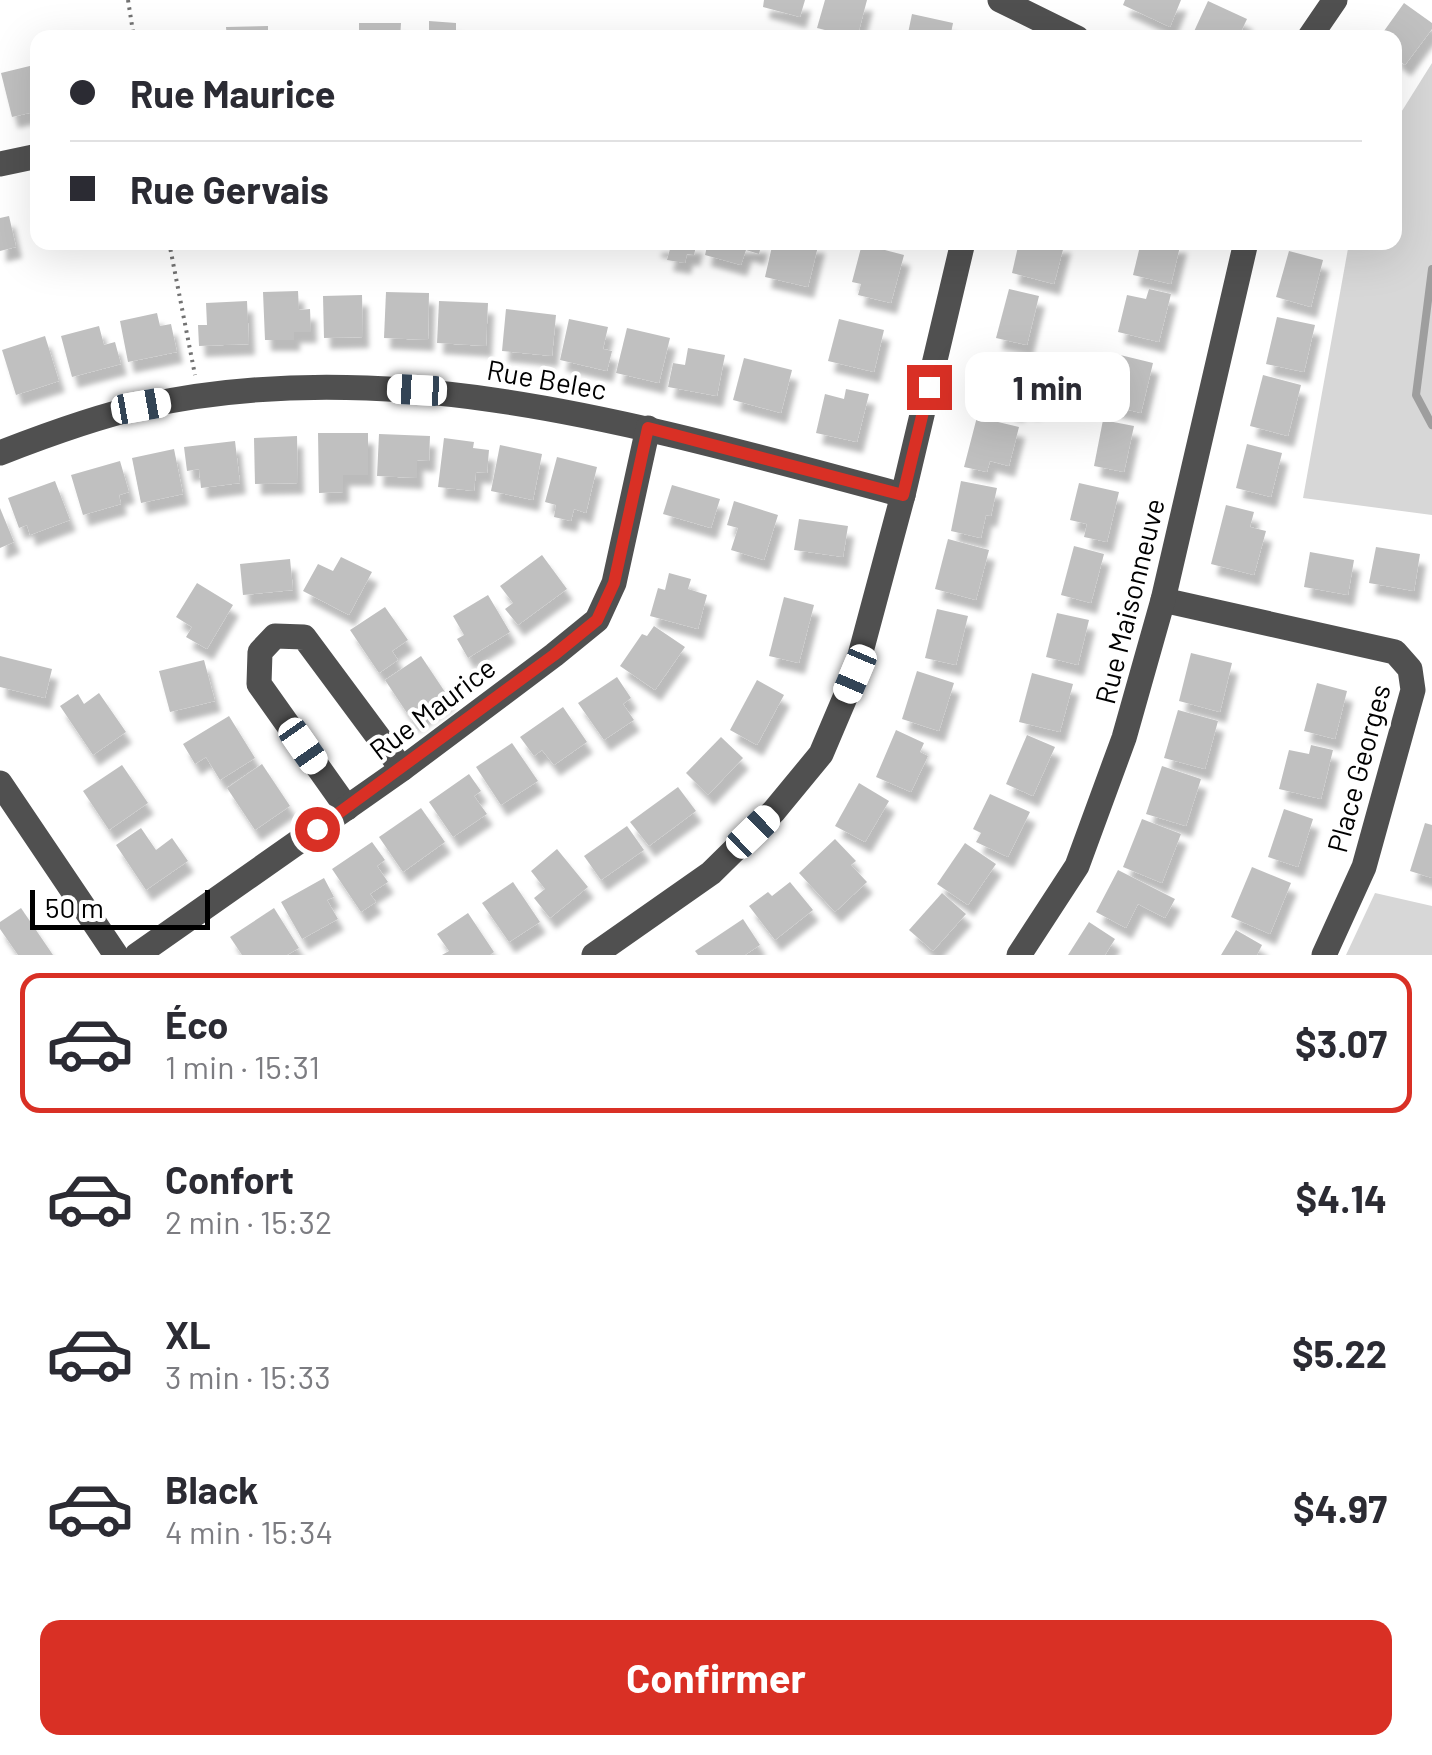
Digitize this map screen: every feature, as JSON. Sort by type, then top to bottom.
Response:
[{"type":"street","points":[[1000,0],[1026,26]]},
{"type":"street","points":[[1314,30],[1335,0]]},
{"type":"street","points":[[0,164],[30,158]]},
{"type":"street","points":[[594,955],[710,874],[774,811],[821,754],[855,674],[903,495],[961,250]]},
{"type":"street","name":"Rue Maisonneuve","points":[[1019,955],[1077,866],[1124,738],[1162,600],[1244,250]]},
{"type":"street","name":"Rue Belec","points":[[0,454],[141,406],[216,394],[358,388],[456,394],[648,428],[903,495]]},
{"type":"street","name":"Rue Maurice","points":[[137,955],[402,769],[597,620],[614,583],[648,428]]},
{"type":"street","name":"Place Georges","points":[[1162,600],[1395,652],[1410,669],[1414,690],[1364,868],[1324,955]]},
{"type":"street","points":[[347,808],[259,684],[260,652],[275,636],[304,637],[402,769]]},
{"type":"street","points":[[0,783],[116,955]]},
{"type":"path","points":[[128,0],[133,30]]},
{"type":"path","points":[[171,250],[196,380]]},
{"type":"shaded area","points":[[1432,63],[1432,515],[1303,498],[1348,250],[1402,250],[1402,111]]},
{"type":"shaded area","points":[[1375,893],[1432,906],[1432,955],[1346,955]]},
{"type":"building","points":[[764,0],[805,0],[800,17],[763,7]]},
{"type":"building","points":[[825,0],[867,0],[859,30],[817,28]]},
{"type":"building","points":[[1125,0],[1181,0],[1170,27],[1123,5]]},
{"type":"building","points":[[1208,1],[1247,19],[1242,30],[1195,30]]},
{"type":"building","points":[[1404,3],[1432,23],[1432,29],[1405,65],[1402,30],[1385,30]]},
{"type":"building","points":[[912,14],[953,23],[952,30],[909,30]]},
{"type":"building","points":[[429,21],[456,23],[456,30],[429,30]]},
{"type":"building","points":[[359,23],[401,23],[401,30],[359,30]]},
{"type":"building","points":[[268,26],[268,30],[226,30],[226,27]]},
{"type":"building","points":[[30,66],[30,113],[12,117],[1,73]]},
{"type":"building","points":[[9,216],[16,247],[0,251],[0,218]]},
{"type":"building","points":[[670,250],[695,250],[694,255],[687,254],[685,263],[667,260]]},
{"type":"building","points":[[706,250],[746,250],[741,265],[705,255]]},
{"type":"building","points":[[771,250],[817,250],[808,287],[765,277]]},
{"type":"building","points":[[860,250],[904,255],[891,303],[858,295],[861,284],[852,282]]},
{"type":"building","points":[[1017,250],[1063,250],[1054,284],[1012,273]]},
{"type":"building","points":[[1139,250],[1179,250],[1171,284],[1133,275]]},
{"type":"building","points":[[1289,251],[1323,260],[1311,307],[1276,297]]},
{"type":"building","points":[[1009,289],[1039,296],[1027,345],[996,338]]},
{"type":"building","points":[[1149,289],[1171,294],[1159,342],[1118,332],[1127,295],[1146,299]]},
{"type":"building","points":[[298,291],[299,310],[310,309],[311,332],[294,332],[294,340],[265,340],[263,292]]},
{"type":"building","points":[[386,292],[429,293],[428,340],[384,338]]},
{"type":"building","points":[[362,295],[363,337],[324,338],[323,296]]},
{"type":"building","points":[[247,301],[249,344],[199,346],[198,325],[207,325],[206,303]]},
{"type":"building","points":[[439,301],[488,303],[486,346],[437,343]]},
{"type":"building","points":[[506,309],[556,315],[552,356],[502,351]]},
{"type":"building","points":[[157,313],[160,326],[171,324],[177,352],[128,362],[120,321]]},
{"type":"building","points":[[1277,317],[1315,325],[1304,372],[1266,364]]},
{"type":"building","points":[[569,319],[608,327],[603,349],[612,351],[607,371],[560,360]]},
{"type":"building","points":[[839,319],[884,330],[874,372],[828,361]]},
{"type":"building","points":[[99,326],[104,345],[115,342],[121,364],[72,377],[61,336]]},
{"type":"building","points":[[627,328],[670,338],[659,383],[616,373]]},
{"type":"building","points":[[45,336],[59,381],[16,395],[2,350]]},
{"type":"building","points":[[688,348],[725,355],[717,396],[668,387],[673,363],[685,365]]},
{"type":"building","points":[[992,353],[1034,363],[1029,383],[1039,385],[1034,409],[1019,405],[1018,411],[1009,409],[1011,402],[1004,400],[1002,408],[981,403]]},
{"type":"building","points":[[1112,353],[1153,363],[1141,413],[1100,403]]},
{"type":"building","points":[[744,358],[792,370],[781,413],[733,400]]},
{"type":"building","points":[[1263,375],[1301,385],[1288,436],[1250,426]]},
{"type":"building","points":[[846,389],[869,394],[857,442],[816,433],[825,394],[844,399]]},
{"type":"building","points":[[977,417],[1019,427],[1009,466],[990,461],[987,472],[964,467]]},
{"type":"building","points":[[1103,420],[1134,426],[1124,472],[1094,466]]},
{"type":"building","points":[[318,433],[368,433],[368,475],[343,475],[343,492],[319,493]]},
{"type":"building","points":[[379,434],[430,436],[429,461],[417,460],[417,478],[377,476]]},
{"type":"building","points":[[297,436],[298,483],[255,484],[254,438]]},
{"type":"building","points":[[444,438],[474,442],[473,448],[489,450],[487,473],[476,472],[474,491],[438,487]]},
{"type":"building","points":[[235,441],[240,483],[201,488],[199,469],[187,471],[184,447]]},
{"type":"building","points":[[1247,444],[1282,453],[1271,497],[1236,488]]},
{"type":"building","points":[[500,445],[542,454],[533,500],[491,491]]},
{"type":"building","points":[[174,449],[183,494],[141,503],[132,458]]},
{"type":"building","points":[[557,457],[597,467],[586,513],[574,509],[571,521],[554,517],[556,505],[545,502]]},
{"type":"building","points":[[120,461],[129,492],[119,495],[121,504],[83,515],[71,475]]},
{"type":"building","points":[[55,481],[70,520],[30,535],[27,525],[19,528],[8,498]]},
{"type":"building","points":[[961,481],[997,488],[981,538],[951,531]]},
{"type":"building","points":[[1079,483],[1119,492],[1107,542],[1084,537],[1087,524],[1070,520]]},
{"type":"building","points":[[672,485],[720,499],[711,528],[663,514]]},
{"type":"building","points":[[734,501],[778,515],[764,560],[731,550],[738,528],[727,525]]},
{"type":"building","points":[[1226,505],[1254,512],[1250,527],[1266,531],[1254,575],[1211,564]]},
{"type":"building","points":[[0,508],[14,542],[0,548]]},
{"type":"building","points":[[799,519],[848,526],[843,557],[794,550]]},
{"type":"building","points":[[948,539],[989,550],[976,600],[935,589]]},
{"type":"building","points":[[1074,546],[1104,554],[1091,603],[1061,595]]},
{"type":"building","points":[[1376,547],[1420,554],[1414,591],[1369,583]]},
{"type":"building","points":[[1310,552],[1354,560],[1348,595],[1304,587]]},
{"type":"building","points":[[542,555],[567,589],[518,625],[505,609],[513,603],[500,586]]},
{"type":"building","points":[[341,557],[372,572],[349,615],[303,591],[318,564],[333,571]]},
{"type":"building","points":[[290,559],[293,590],[243,595],[240,564]]},
{"type":"building","points":[[669,573],[691,579],[688,589],[707,595],[698,629],[650,616],[658,588],[665,590]]},
{"type":"building","points":[[197,583],[233,605],[207,649],[186,637],[192,627],[176,617]]},
{"type":"building","points":[[488,595],[510,632],[468,658],[457,639],[464,635],[453,616]]},
{"type":"building","points":[[784,597],[814,605],[799,663],[769,656]]},
{"type":"building","points":[[385,607],[408,640],[392,651],[398,660],[379,673],[350,630]]},
{"type":"building","points":[[937,609],[968,616],[956,665],[925,658]]},
{"type":"building","points":[[1057,613],[1089,620],[1078,665],[1046,657]]},
{"type":"building","points":[[654,626],[685,647],[655,690],[620,666],[642,634],[647,636]]},
{"type":"building","points":[[1191,653],[1232,663],[1220,712],[1179,701]]},
{"type":"building","points":[[0,656],[52,669],[45,698],[0,687]]},
{"type":"building","points":[[421,656],[449,698],[413,722],[385,680]]},
{"type":"building","points":[[204,660],[215,701],[170,712],[159,671]]},
{"type":"building","points":[[917,671],[954,683],[939,731],[902,719]]},
{"type":"building","points":[[1032,673],[1073,684],[1060,732],[1019,722]]},
{"type":"building","points":[[617,677],[631,698],[623,704],[634,720],[604,740],[578,703]]},
{"type":"building","points":[[757,680],[784,695],[757,745],[730,730]]},
{"type":"building","points":[[1317,683],[1347,691],[1335,739],[1304,731]]},
{"type":"building","points":[[99,693],[126,732],[93,755],[60,706],[78,694],[84,704]]},
{"type":"building","points":[[563,707],[587,742],[554,765],[542,750],[534,756],[520,737]]},
{"type":"building","points":[[1178,710],[1218,721],[1205,769],[1164,758]]},
{"type":"building","points":[[229,716],[255,758],[220,780],[206,757],[195,764],[183,744]]},
{"type":"building","points":[[896,730],[924,743],[920,752],[928,756],[911,792],[876,777]]},
{"type":"building","points":[[1027,735],[1055,747],[1033,796],[1006,784]]},
{"type":"building","points":[[721,737],[743,758],[708,795],[686,773]]},
{"type":"building","points":[[512,743],[538,781],[501,805],[476,767]]},
{"type":"building","points":[[1311,745],[1333,750],[1321,799],[1279,789],[1289,750],[1309,754]]},
{"type":"building","points":[[262,764],[290,806],[255,830],[227,788]]},
{"type":"building","points":[[122,765],[148,803],[109,830],[83,791]]},
{"type":"building","points":[[1162,766],[1201,779],[1186,826],[1146,814]]},
{"type":"building","points":[[469,774],[481,791],[474,796],[487,814],[453,837],[429,802]]},
{"type":"building","points":[[859,783],[889,801],[865,842],[835,826]]},
{"type":"building","points":[[678,787],[696,811],[649,846],[630,822]]},
{"type":"building","points":[[990,794],[1030,812],[1008,857],[976,842],[981,833],[973,829]]},
{"type":"building","points":[[421,808],[445,842],[403,872],[379,837]]},
{"type":"building","points":[[1284,809],[1313,819],[1298,867],[1268,857]]},
{"type":"building","points":[[1142,819],[1181,834],[1162,883],[1123,867]]},
{"type":"building","points":[[1425,823],[1432,825],[1432,878],[1410,871]]},
{"type":"building","points":[[627,826],[644,850],[601,880],[584,856]]},
{"type":"building","points":[[141,828],[156,850],[172,838],[188,861],[146,890],[116,845]]},
{"type":"building","points":[[835,839],[856,861],[851,865],[867,882],[835,912],[799,873]]},
{"type":"building","points":[[372,842],[385,860],[377,866],[388,882],[370,894],[376,902],[361,912],[332,869]]},
{"type":"building","points":[[965,843],[996,864],[968,905],[937,884]]},
{"type":"building","points":[[557,849],[588,887],[550,918],[534,898],[545,889],[531,871]]},
{"type":"building","points":[[1252,867],[1291,883],[1270,934],[1231,917]]},
{"type":"building","points":[[1118,870],[1175,899],[1165,918],[1138,904],[1126,928],[1096,912]]},
{"type":"building","points":[[324,878],[334,897],[327,900],[338,919],[302,939],[281,902]]},
{"type":"building","points":[[513,882],[540,922],[509,942],[482,903]]},
{"type":"building","points":[[790,882],[813,910],[775,940],[749,906]]},
{"type":"building","points":[[942,893],[966,914],[933,951],[909,930]]},
{"type":"building","points":[[21,908],[53,955],[18,955],[0,929],[0,922]]},
{"type":"building","points":[[274,908],[299,948],[287,955],[242,955],[230,937]]},
{"type":"building","points":[[468,913],[494,952],[442,955],[449,951],[437,934]]},
{"type":"building","points":[[743,919],[760,945],[745,955],[698,955],[695,951]]},
{"type":"building","points":[[1089,922],[1115,939],[1105,955],[1068,955]]},
{"type":"building","points":[[1236,930],[1262,945],[1257,955],[1221,955]]},
{"type":"waterway","points":[[1432,269],[1416,395],[1432,425]]},
{"type":"route","points":[[317,829],[597,620],[614,583],[648,428],[903,495],[929,387]]}]
